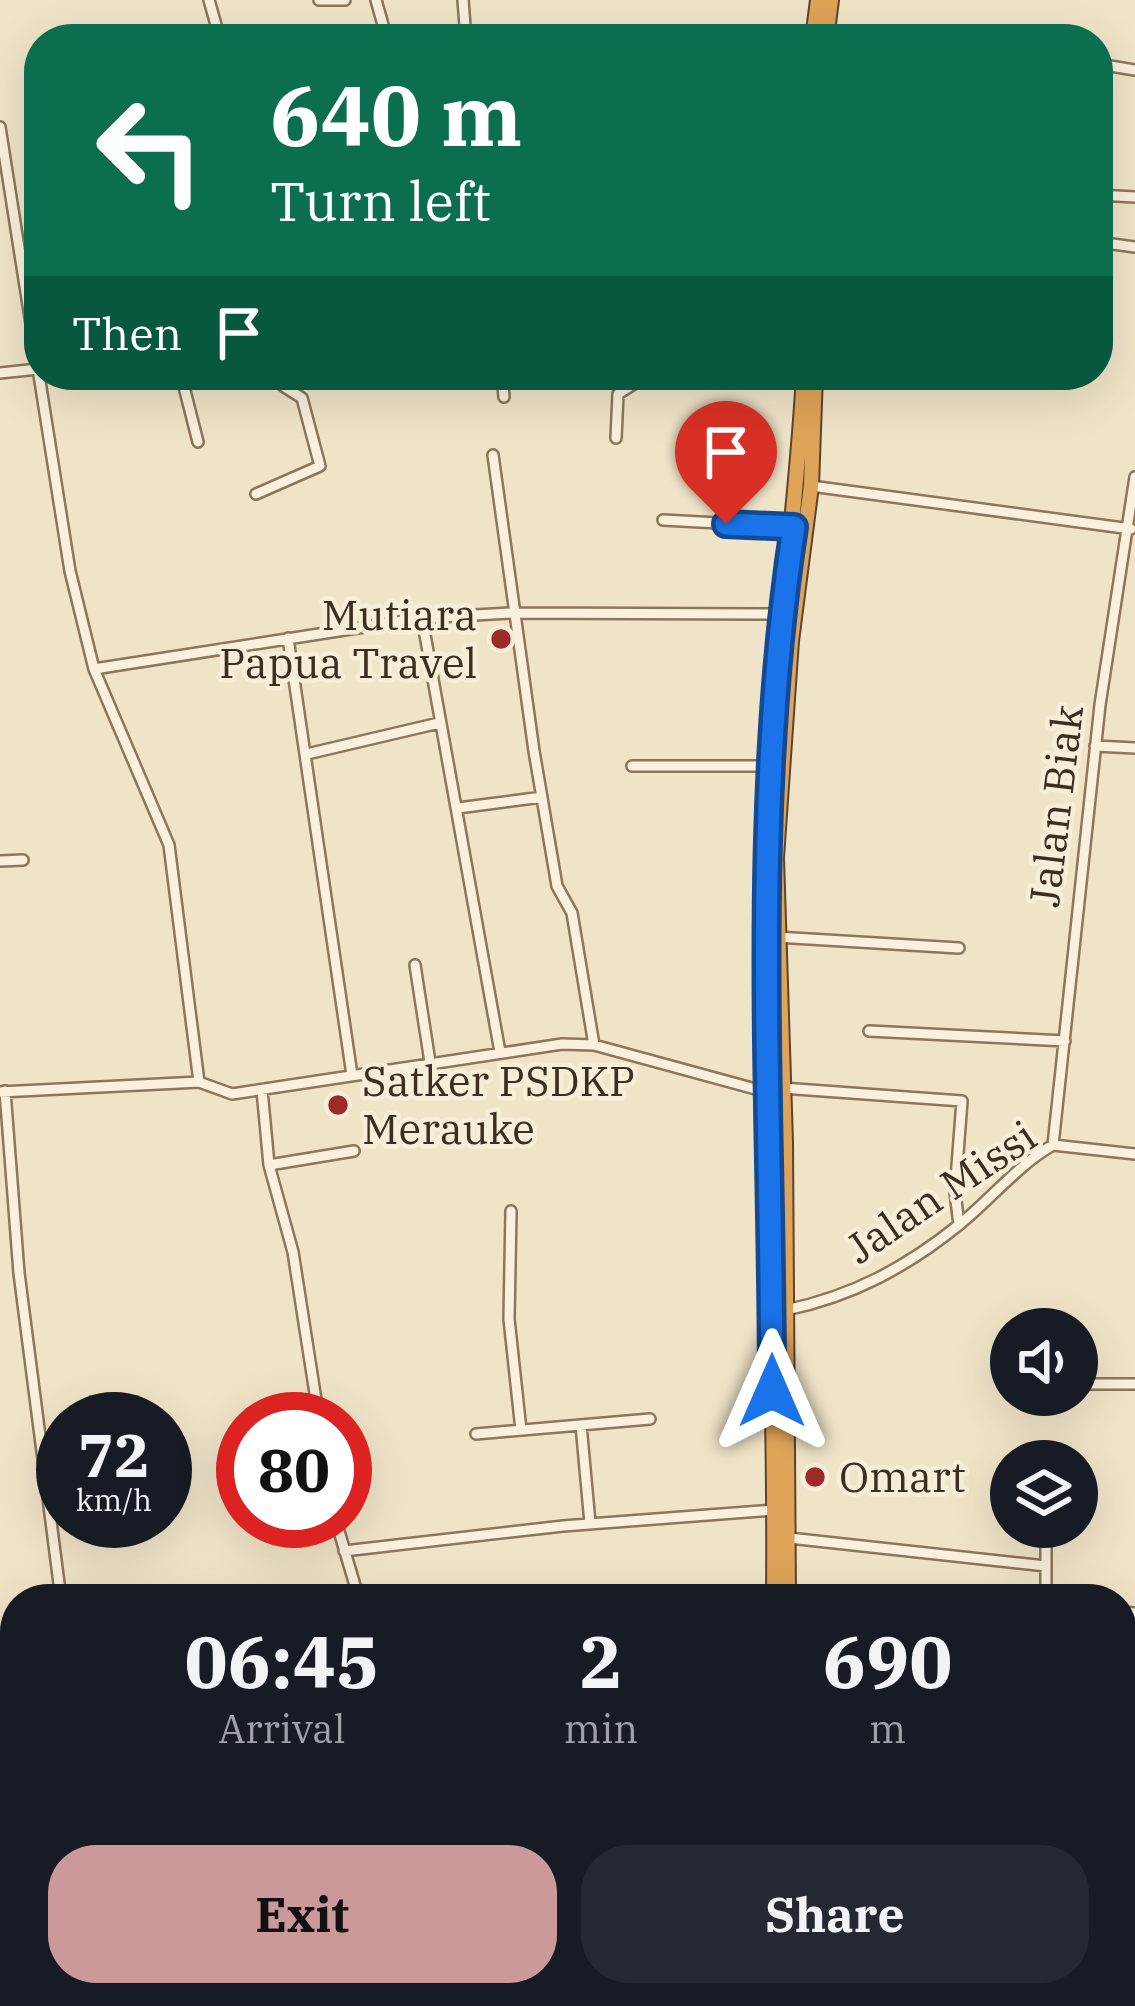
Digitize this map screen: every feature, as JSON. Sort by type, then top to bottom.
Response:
[{"type":"highway","points":[[786,1584],[774,1510],[776,766],[781,614],[794,527],[803,390]]},
{"type":"highway","points":[[777,1584],[789,1538],[786,1310],[763,916],[776,766],[811,486],[814,390]]},
{"type":"street","points":[[319,0],[345,0]]},
{"type":"street","points":[[0,127],[24,265]]},
{"type":"street","points":[[42,390],[70,571],[94,669],[170,845],[199,1082]]},
{"type":"street","points":[[185,390],[198,442]]},
{"type":"street","points":[[256,494],[314,474],[320,466],[302,398],[289,390]]},
{"type":"street","points":[[503,390],[503,397]]},
{"type":"street","points":[[616,438],[618,394],[624,390]]},
{"type":"street","points":[[493,455],[511,613],[557,886],[572,914],[594,1045]]},
{"type":"street","name":"Jalan Biak","points":[[1053,1145],[1096,746],[1135,477]]},
{"type":"street","points":[[811,486],[1131,529]]},
{"type":"street","points":[[663,520],[794,527]]},
{"type":"street","points":[[94,669],[422,618],[511,613],[781,614]]},
{"type":"street","points":[[422,618],[500,1052]]},
{"type":"street","points":[[288,638],[352,1075]]},
{"type":"street","points":[[307,754],[440,723]]},
{"type":"street","points":[[1096,746],[1135,748]]},
{"type":"street","points":[[632,766],[776,766]]},
{"type":"street","points":[[458,808],[542,796]]},
{"type":"street","points":[[0,862],[23,860]]},
{"type":"street","points":[[776,937],[959,948]]},
{"type":"street","points":[[416,964],[430,1062]]},
{"type":"street","points":[[869,1031],[1065,1041]]},
{"type":"street","points":[[59,1584],[19,1273],[3,1092],[199,1082],[225,1094],[500,1052],[594,1045],[776,1091],[962,1101],[955,1192],[959,1225]]},
{"type":"street","points":[[262,1090],[269,1165],[293,1252],[315,1392]]},
{"type":"street","name":"Jalan Missi","points":[[786,1310],[874,1282],[959,1225],[1053,1145],[1135,1154]]},
{"type":"street","points":[[269,1165],[354,1151]]},
{"type":"street","points":[[512,1211],[509,1319],[521,1430]]},
{"type":"street","points":[[1098,1384],[1135,1384]]},
{"type":"street","points":[[476,1434],[650,1420]]},
{"type":"street","points":[[581,1424],[590,1523]]},
{"type":"street","points":[[344,1552],[590,1523],[774,1510]]},
{"type":"street","points":[[789,1538],[1046,1566]]},
{"type":"street","points":[[343,1548],[354,1584]]},
{"type":"street","points":[[1046,1548],[1046,1584]]},
{"type":"place","name":"Mutiara Papua Travel","points":[[501,639]]},
{"type":"place","name":"Satker PSDKP Merauke","points":[[338,1105]]},
{"type":"place","name":"Omart","points":[[815,1477]]},
{"type":"route","points":[[726,524],[794,527],[781,614],[763,916],[772,1391]]}]
